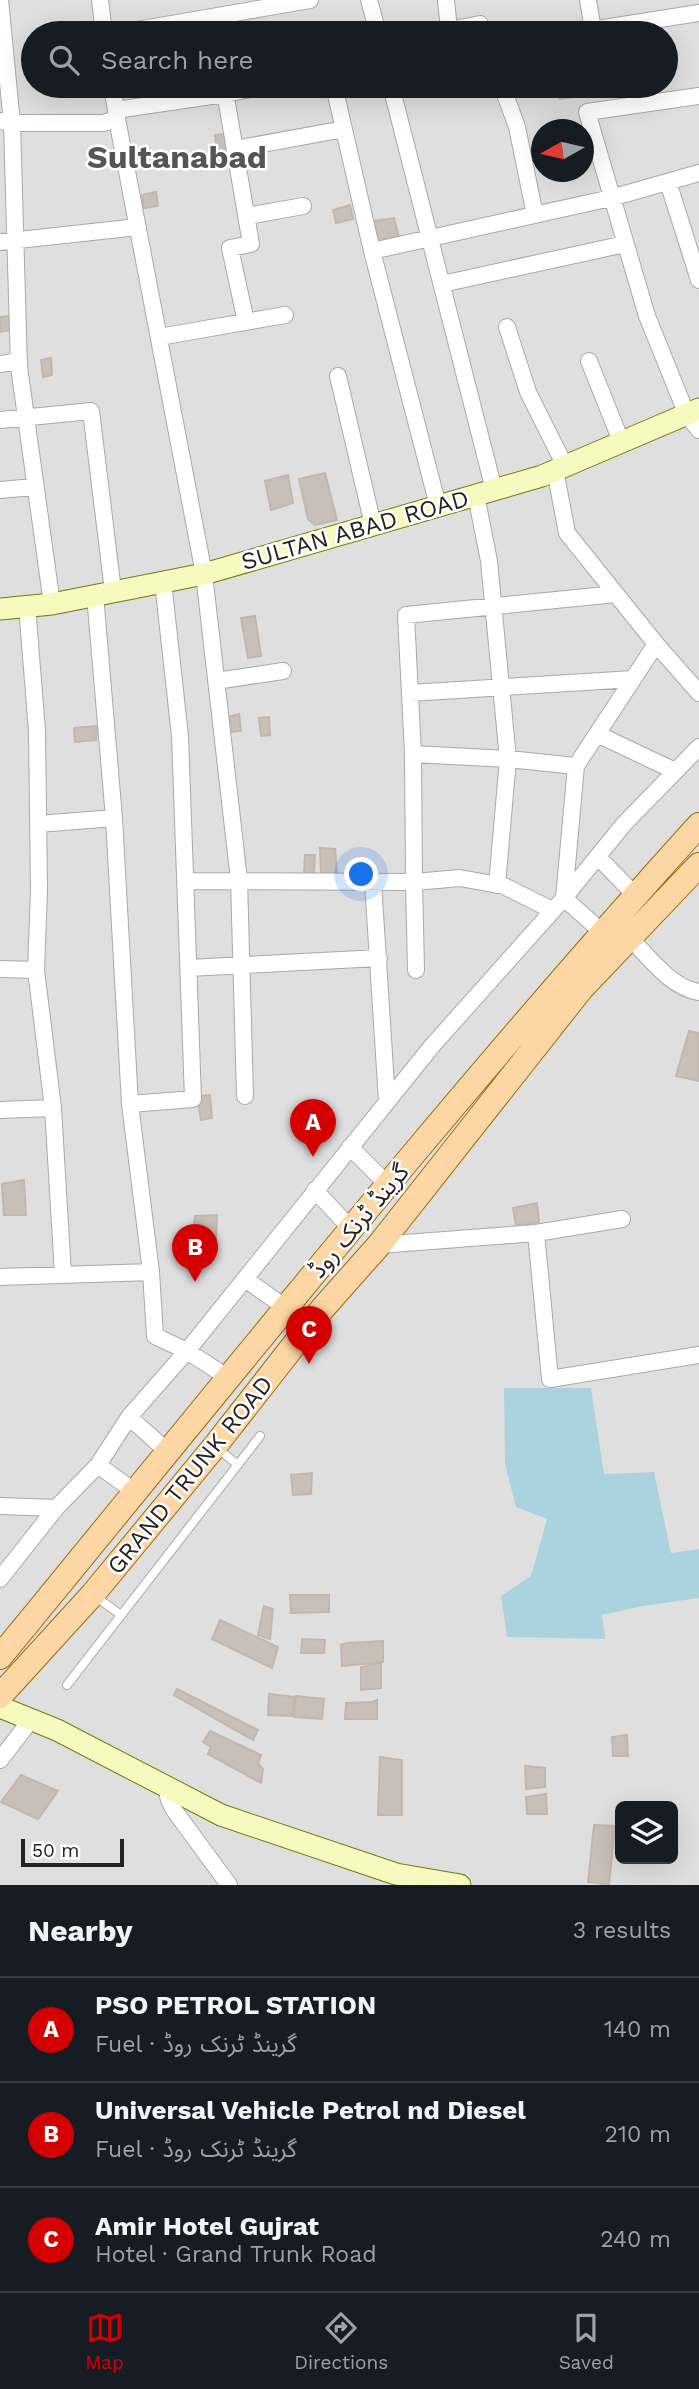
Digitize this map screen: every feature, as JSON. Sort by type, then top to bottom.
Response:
[{"type":"main road","name":"گرینڈ ٹرنک روڈ","points":[[0,1657],[351,1229],[601,932],[699,825]]},
{"type":"main road","name":"GRAND TRUNK ROAD","points":[[0,1696],[93,1594],[215,1446],[323,1308],[379,1245],[581,989],[699,865]]},
{"type":"main road","points":[[638,893],[658,908]]},
{"type":"main road","points":[[66,1576],[93,1594]]},
{"type":"street","points":[[0,0],[8,241],[25,417],[51,604]]},
{"type":"street","points":[[100,0],[103,21]]},
{"type":"street","points":[[230,21],[310,0]]},
{"type":"street","points":[[369,0],[375,21]]},
{"type":"street","points":[[446,0],[448,21]]},
{"type":"street","points":[[588,0],[592,21]]},
{"type":"street","points":[[649,21],[699,13]]},
{"type":"street","points":[[695,418],[647,316],[587,112],[699,96]]},
{"type":"street","points":[[114,98],[204,574],[239,880],[245,1096]]},
{"type":"street","points":[[6,122],[103,123],[116,115],[190,98]]},
{"type":"street","points":[[226,98],[251,244],[230,248],[246,322]]},
{"type":"street","points":[[337,98],[372,251],[438,506]]},
{"type":"street","points":[[394,98],[442,284],[485,493],[508,759],[496,885]]},
{"type":"street","points":[[506,98],[517,127],[535,215]]},
{"type":"street","points":[[235,149],[344,129]]},
{"type":"street","points":[[372,251],[611,198],[699,173]]},
{"type":"street","points":[[668,182],[699,281]]},
{"type":"street","points":[[247,216],[303,206]]},
{"type":"street","points":[[8,241],[138,227]]},
{"type":"street","points":[[442,284],[625,244]]},
{"type":"street","points":[[159,337],[285,315]]},
{"type":"street","points":[[507,327],[528,392],[560,468],[567,533],[699,693]]},
{"type":"street","points":[[0,364],[19,361]]},
{"type":"street","points":[[589,361],[621,441]]},
{"type":"street","points":[[338,376],[373,525]]},
{"type":"street","points":[[0,420],[91,411],[104,593],[130,1104],[151,1272],[155,1336],[187,1351],[227,1377]]},
{"type":"street","name":"SULTAN ABAD ROAD","points":[[0,609],[51,604],[204,574],[485,493],[560,468],[621,441],[695,418]]},
{"type":"street","points":[[1,490],[34,487]]},
{"type":"street","points":[[130,1104],[193,1099],[180,736],[163,582]]},
{"type":"street","points":[[415,970],[413,754],[406,615],[616,594]]},
{"type":"street","points":[[27,606],[37,731],[36,970],[53,1108],[63,1274]]},
{"type":"street","points":[[564,898],[576,766],[656,644]]},
{"type":"street","points":[[216,681],[284,671]]},
{"type":"street","points":[[410,693],[633,679]]},
{"type":"street","points":[[597,734],[675,771]]},
{"type":"street","points":[[0,1579],[56,1508],[97,1465],[129,1418],[187,1351],[432,1046],[564,898],[624,824],[699,747]]},
{"type":"street","points":[[413,754],[576,766]]},
{"type":"street","points":[[38,824],[114,818]]},
{"type":"street","points":[[598,857],[638,893]]},
{"type":"street","points":[[185,881],[414,882],[460,878],[496,885],[552,910]]},
{"type":"street","points":[[373,882],[387,1101]]},
{"type":"street","points":[[564,898],[601,932]]},
{"type":"street","points":[[630,938],[682,987],[699,992]]},
{"type":"street","points":[[189,968],[379,958]]},
{"type":"street","points":[[0,969],[36,970]]},
{"type":"street","points":[[0,1110],[53,1108]]},
{"type":"street","points":[[350,1147],[388,1185]]},
{"type":"street","points":[[315,1190],[351,1229]]},
{"type":"street","points":[[379,1245],[536,1233],[622,1219]]},
{"type":"street","points":[[536,1233],[550,1379],[699,1355]]},
{"type":"street","points":[[0,1277],[151,1272]]},
{"type":"street","points":[[245,1279],[286,1308]]},
{"type":"street","points":[[129,1418],[168,1452]]},
{"type":"street","points":[[97,1465],[135,1492]]},
{"type":"street","points":[[0,1506],[56,1508]]},
{"type":"street","points":[[0,1707],[57,1730],[221,1815],[396,1874],[460,1885]]},
{"type":"street","points":[[0,1760],[30,1721]]},
{"type":"street","points":[[166,1786],[174,1810],[229,1885]]},
{"type":"lane","points":[[67,1685],[260,1436]]},
{"type":"lane","points":[[215,1446],[238,1465]]},
{"type":"lane","points":[[93,1594],[121,1615]]},
{"type":"shaded area","points":[[0,0],[699,0],[699,1885],[0,1885]]},
{"type":"water","points":[[504,1388],[591,1388],[604,1474],[654,1472],[671,1553],[699,1549],[699,1598],[602,1615],[605,1639],[507,1637],[501,1596],[531,1576],[547,1519],[516,1507],[505,1464]]},
{"type":"building","points":[[225,134],[230,164],[219,166],[215,135]]},
{"type":"building","points":[[156,192],[158,206],[144,208],[142,195]]},
{"type":"building","points":[[350,205],[353,219],[336,223],[333,210]]},
{"type":"building","points":[[394,218],[400,241],[377,244],[372,221]]},
{"type":"building","points":[[10,316],[11,330],[0,332],[0,317]]},
{"type":"building","points":[[51,358],[52,375],[43,377],[41,360]]},
{"type":"building","points":[[325,473],[337,520],[315,525],[308,519],[299,479]]},
{"type":"building","points":[[288,475],[293,503],[271,510],[265,481]]},
{"type":"building","points":[[255,616],[261,656],[248,658],[241,618]]},
{"type":"building","points":[[239,714],[241,731],[231,732],[229,717]]},
{"type":"building","points":[[269,717],[270,735],[261,736],[259,718]]},
{"type":"building","points":[[97,726],[96,740],[75,742],[74,728]]},
{"type":"building","points":[[320,848],[335,849],[337,872],[321,874]]},
{"type":"building","points":[[305,855],[315,855],[314,873],[304,874]]},
{"type":"building","points":[[689,1031],[699,1033],[699,1081],[676,1076]]},
{"type":"building","points":[[210,1095],[212,1118],[201,1120],[197,1096]]},
{"type":"building","points":[[24,1180],[26,1215],[4,1215],[2,1184]]},
{"type":"building","points":[[537,1203],[539,1222],[516,1226],[513,1208]]},
{"type":"building","points":[[217,1215],[216,1241],[191,1243],[195,1216]]},
{"type":"building","points":[[312,1473],[311,1494],[293,1495],[291,1475]]},
{"type":"building","points":[[290,1595],[329,1595],[329,1612],[291,1613]]},
{"type":"building","points":[[264,1606],[273,1609],[270,1639],[258,1635]]},
{"type":"building","points":[[220,1620],[278,1647],[272,1668],[212,1639]]},
{"type":"building","points":[[302,1639],[325,1640],[324,1653],[301,1653]]},
{"type":"building","points":[[383,1641],[383,1662],[342,1666],[341,1645]]},
{"type":"building","points":[[381,1663],[381,1688],[361,1690],[361,1667]]},
{"type":"building","points":[[177,1689],[258,1730],[253,1740],[174,1695]]},
{"type":"building","points":[[269,1694],[294,1697],[293,1716],[268,1715]]},
{"type":"building","points":[[296,1696],[324,1699],[322,1719],[294,1717]]},
{"type":"building","points":[[377,1700],[377,1719],[345,1719],[346,1703]]},
{"type":"building","points":[[210,1731],[261,1755],[258,1764],[263,1769],[261,1783],[208,1754],[211,1747],[203,1742]]},
{"type":"building","points":[[627,1735],[628,1756],[613,1756],[612,1737]]},
{"type":"building","points":[[380,1757],[402,1760],[402,1815],[378,1815]]},
{"type":"building","points":[[525,1766],[545,1768],[545,1787],[526,1789]]},
{"type":"building","points":[[21,1775],[58,1791],[38,1819],[1,1802]]},
{"type":"building","points":[[546,1794],[547,1814],[527,1814],[526,1797]]},
{"type":"building","points":[[594,1825],[615,1826],[609,1885],[588,1882]]},
{"type":"place","name":"PSO PETROL STATION","points":[[313,1157]]},
{"type":"place","name":"Universal Vehicle Petrol nd Diesel","points":[[195,1282]]},
{"type":"place","name":"Amir Hotel Gujrat","points":[[309,1364]]},
{"type":"district","name":"Sultanabad","points":[[177,157]]}]
